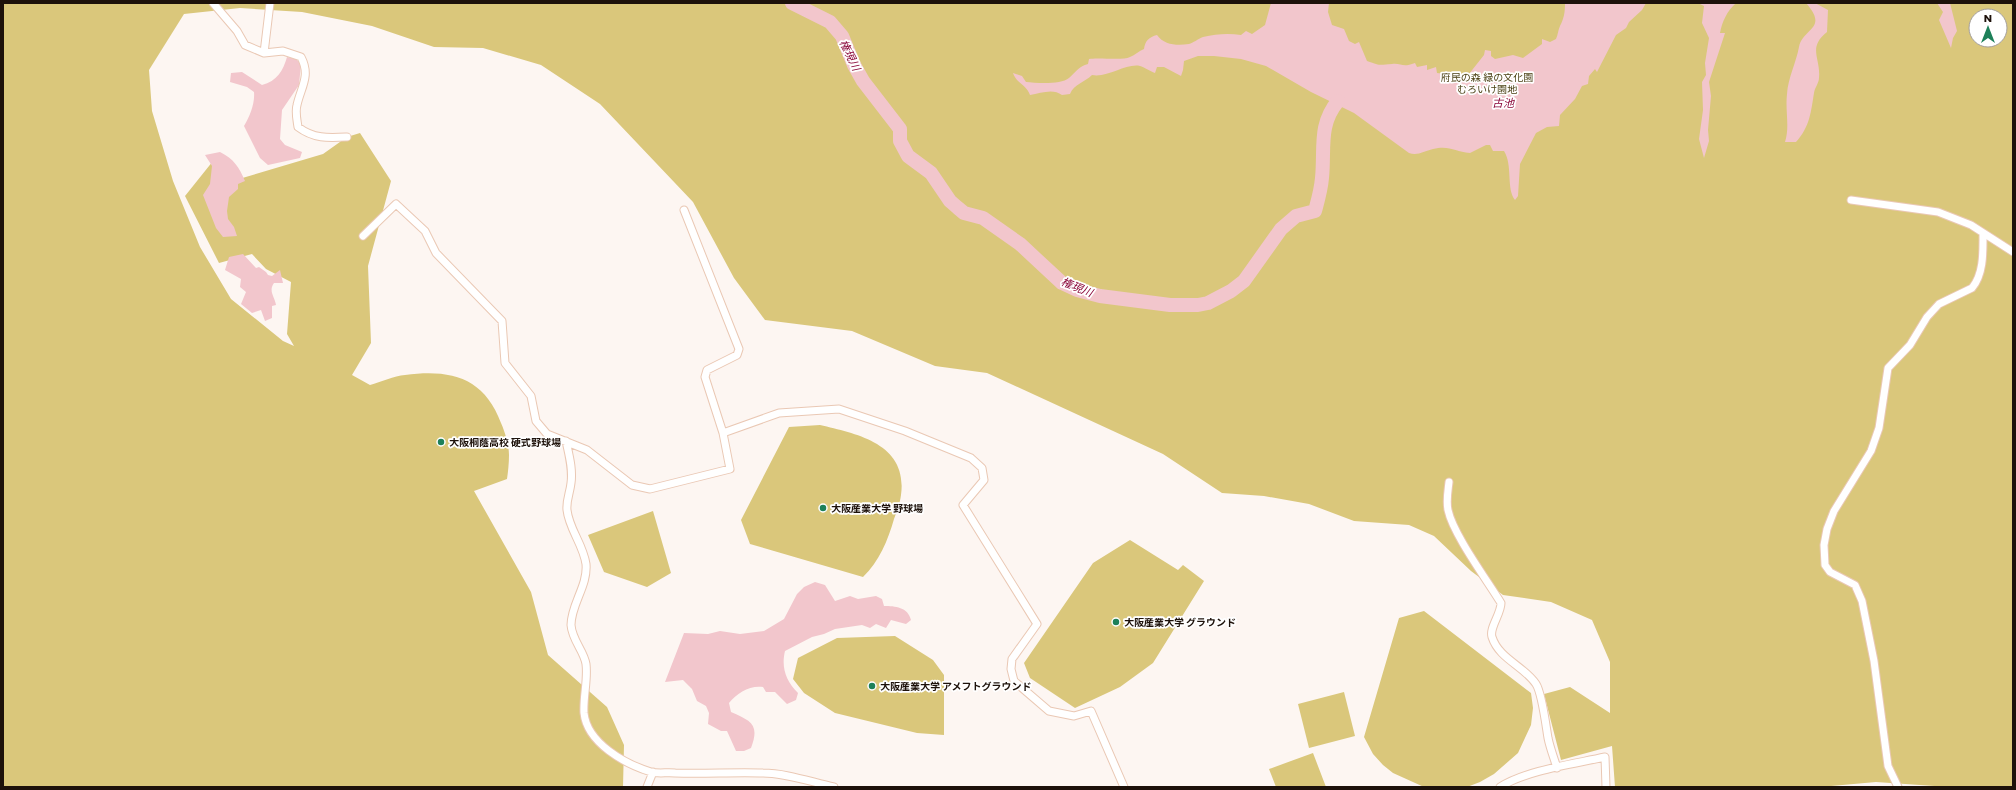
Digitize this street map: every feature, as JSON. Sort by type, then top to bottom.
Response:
[{"type":"street","points":[[213,3],[237,30],[245,45],[264,53],[283,51],[291,52],[300,57],[305,65],[303,90],[296,109],[298,127],[306,133],[322,139],[347,137]]},
{"type":"street","points":[[264,53],[270,3]]},
{"type":"street","points":[[1851,200],[1938,212],[1956,218],[2013,252]]},
{"type":"street","points":[[363,236],[396,204],[425,231],[436,253],[502,321],[505,363],[531,396],[536,421],[547,434],[587,450],[632,485],[650,489],[730,469],[722,433],[705,377],[708,370],[737,355],[739,349],[735,334],[684,210]]},
{"type":"street","points":[[1898,787],[1888,766],[1874,661],[1862,601],[1855,585],[1830,572],[1825,565],[1824,545],[1827,529],[1834,511],[1871,451],[1879,428],[1888,368],[1910,345],[1927,317],[1939,304],[1972,288],[1976,283],[1982,262],[1983,234]]},
{"type":"street","points":[[722,433],[779,412],[839,409],[906,431],[971,458],[982,468],[984,480],[963,505],[1037,624],[1012,659],[1011,669],[1014,681],[1049,711],[1074,716],[1091,712],[1124,787]]},
{"type":"street","points":[[566,441],[571,461],[571,484],[567,498],[567,509],[570,525],[582,550],[586,564],[584,584],[571,624],[573,634],[586,664],[584,714],[588,726],[602,745],[627,763],[653,772],[708,774],[764,772],[834,787]]},
{"type":"street","points":[[1449,482],[1448,509],[1451,519],[1462,542],[1501,603],[1501,611],[1492,629],[1492,636],[1499,651],[1514,662],[1537,685],[1548,739],[1557,768]]},
{"type":"street","points":[[1500,787],[1509,782],[1557,768],[1605,757],[1606,787]]},
{"type":"street","points":[[648,787],[653,772]]},
{"type":"green space","name":"府民の森 緑の文化園 むろいけ園地","points":[[3,3],[2013,3],[2013,787],[1949,787],[1876,782],[1820,787],[1615,787],[1612,746],[1561,760],[1544,694],[1570,687],[1610,713],[1610,662],[1592,620],[1551,602],[1503,595],[1471,571],[1434,536],[1409,525],[1354,521],[1309,504],[1264,496],[1222,493],[1163,454],[987,373],[935,366],[852,331],[765,320],[734,278],[693,202],[600,104],[541,65],[483,48],[434,47],[372,26],[302,12],[240,8],[184,14],[149,70],[152,111],[173,181],[200,247],[231,299],[283,341],[294,346],[287,334],[291,282],[266,269],[252,254],[219,263],[185,196],[213,161],[239,179],[323,154],[347,137],[360,133],[391,181],[368,266],[371,343],[352,375],[370,385],[392,378],[421,373],[451,375],[475,386],[485,395],[494,407],[504,430],[508,447],[509,461],[507,479],[474,491],[531,592],[548,655],[607,707],[624,745],[623,787],[3,787]]},
{"type":"green space","name":"大阪産業大学 野球場","points":[[820,425],[850,433],[877,444],[888,453],[897,464],[901,478],[900,501],[889,535],[874,565],[863,577],[750,544],[741,520],[789,427]]},
{"type":"green space","points":[[653,511],[671,573],[647,587],[604,572],[588,535]]},
{"type":"green space","name":"大阪産業大学 グラウンド","points":[[1130,540],[1178,570],[1183,565],[1204,581],[1153,663],[1120,687],[1075,708],[1030,678],[1024,663],[1093,563]]},
{"type":"green space","points":[[1424,611],[1531,693],[1533,708],[1531,725],[1518,753],[1494,774],[1467,787],[1424,787],[1393,773],[1373,754],[1364,737],[1399,618]]},
{"type":"green space","name":"大阪産業大学 アメフトグラウンド","points":[[895,636],[933,660],[944,675],[944,735],[917,733],[835,713],[804,693],[793,679],[798,658],[837,638]]},
{"type":"green space","points":[[1344,692],[1355,736],[1309,748],[1298,704]]},
{"type":"green space","points":[[1313,753],[1326,787],[1276,787],[1269,769]]},
{"type":"water","name":"古池","points":[[1271,3],[1329,3],[1328,12],[1332,25],[1344,29],[1349,41],[1355,44],[1359,42],[1367,61],[1380,65],[1407,65],[1415,63],[1417,67],[1427,65],[1427,70],[1436,67],[1437,73],[1463,76],[1469,74],[1484,55],[1485,50],[1491,51],[1491,56],[1495,59],[1513,55],[1523,58],[1542,44],[1542,39],[1550,42],[1556,39],[1564,15],[1565,3],[1646,3],[1642,10],[1629,22],[1626,28],[1616,35],[1597,72],[1595,69],[1589,76],[1588,84],[1582,86],[1575,99],[1560,115],[1559,126],[1547,127],[1536,133],[1520,164],[1518,196],[1515,200],[1512,195],[1507,157],[1504,151],[1493,151],[1490,145],[1486,145],[1470,153],[1448,148],[1439,148],[1418,154],[1409,153],[1354,113],[1311,92],[1266,66],[1241,59],[1198,56],[1184,61],[1181,76],[1164,67],[1157,67],[1155,73],[1140,66],[1129,67],[1104,74],[1092,75],[1077,85],[1070,94],[1062,95],[1051,91],[1030,95],[1029,92],[1016,79],[1013,73],[1022,76],[1026,82],[1060,82],[1069,78],[1080,68],[1088,64],[1089,59],[1122,59],[1132,56],[1144,49],[1148,40],[1157,35],[1167,43],[1180,45],[1189,44],[1203,37],[1213,35],[1241,35],[1246,31],[1252,34],[1265,25]]},
{"type":"water","points":[[1698,3],[1736,3],[1725,17],[1722,25],[1720,33],[1725,33],[1709,82],[1711,96],[1708,130],[1709,141],[1704,158],[1699,139],[1703,110],[1702,82],[1706,75],[1705,63],[1709,38],[1702,23],[1704,6]]},
{"type":"water","points":[[1806,3],[1815,3],[1828,10],[1827,32],[1821,38],[1816,48],[1819,80],[1807,125],[1796,142],[1785,142],[1789,82],[1801,41],[1813,28],[1815,23],[1815,18]]},
{"type":"water","points":[[1937,3],[1950,3],[1957,31],[1953,38],[1951,48],[1939,20],[1943,12]]},
{"type":"water","points":[[287,57],[296,59],[301,64],[299,85],[282,110],[280,139],[285,145],[302,152],[300,158],[268,165],[260,158],[244,126],[252,109],[254,92],[247,87],[230,82],[231,73],[242,72],[262,85],[272,81],[279,75],[284,67]]},
{"type":"water","points":[[220,152],[236,164],[245,181],[238,184],[238,189],[229,197],[227,211],[228,219],[234,227],[237,236],[223,237],[216,228],[203,195],[210,184],[212,166],[205,155]]},
{"type":"water","points":[[243,254],[256,268],[259,267],[268,275],[272,276],[280,270],[283,283],[274,283],[272,286],[276,305],[272,306],[272,318],[265,321],[261,310],[252,313],[241,304],[246,292],[240,287],[241,279],[225,270],[229,257]]},
{"type":"water","points":[[815,582],[825,585],[835,601],[850,596],[858,599],[876,596],[882,599],[884,606],[897,607],[907,612],[911,620],[906,624],[891,620],[886,628],[876,624],[870,628],[862,625],[835,629],[812,637],[785,651],[784,669],[790,684],[798,693],[796,700],[787,704],[775,692],[766,692],[763,687],[753,687],[744,690],[736,696],[729,703],[731,712],[744,718],[752,724],[754,728],[754,740],[751,748],[744,751],[736,751],[727,731],[721,731],[708,724],[709,713],[706,706],[697,701],[692,689],[683,680],[665,682],[684,633],[708,634],[720,631],[740,634],[764,631],[784,619],[797,594],[804,587]]},
{"type":"waterway","name":"権現川","points":[[792,3],[830,22],[842,36],[854,65],[863,81],[900,129],[900,141],[908,156],[931,173],[950,201],[964,213],[983,218],[1020,244],[1062,283],[1077,290],[1100,296],[1170,305],[1198,305],[1208,303],[1231,291],[1244,281],[1281,229],[1296,216],[1315,211],[1322,182],[1325,128],[1327,119],[1338,101]]},
{"type":"place","name":"大阪桐蔭高校 硬式野球場","points":[[441,442]]},
{"type":"place","name":"大阪産業大学 野球場","points":[[823,508]]},
{"type":"place","name":"大阪産業大学 グラウンド","points":[[1116,622]]},
{"type":"place","name":"大阪産業大学 アメフトグラウンド","points":[[872,686]]}]
